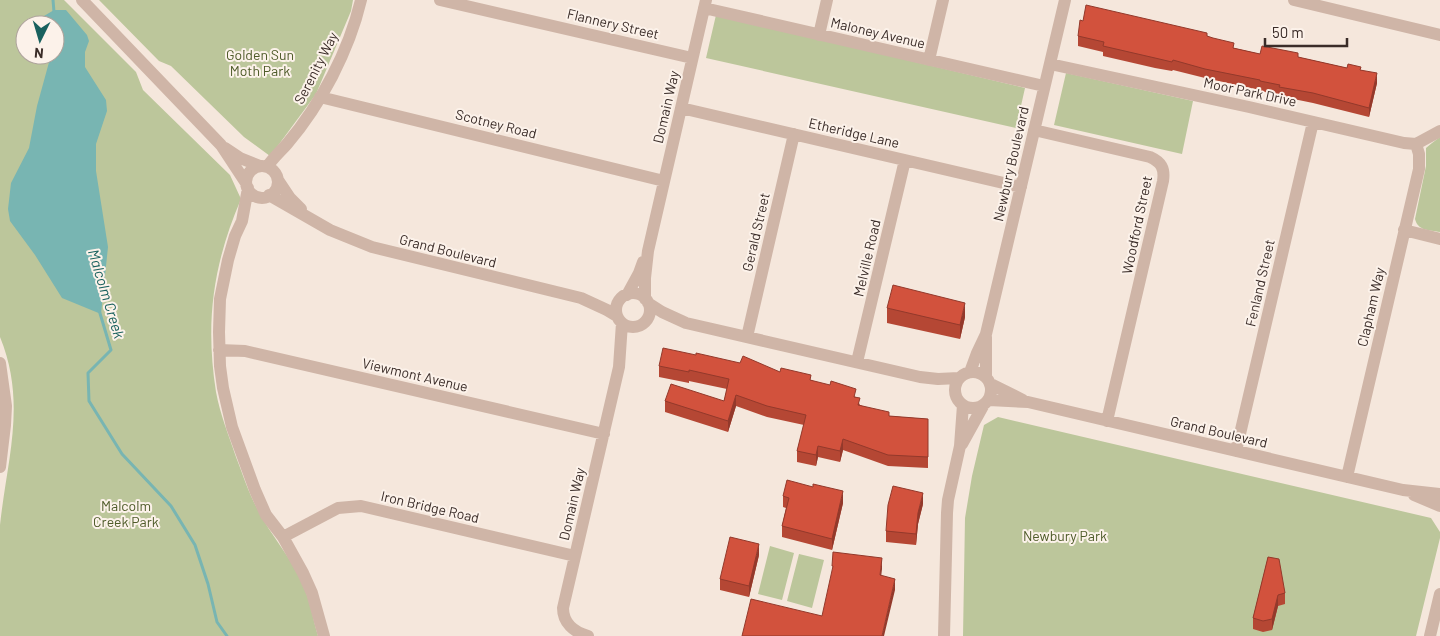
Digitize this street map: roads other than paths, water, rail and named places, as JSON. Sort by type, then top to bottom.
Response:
[{"type":"street","points":[[82,0],[221,145],[254,195],[266,196]]},
{"type":"street","name":"Serenity Way","points":[[270,172],[320,97],[344,49],[361,0]]},
{"type":"street","name":"Flannery Street","points":[[440,0],[692,58]]},
{"type":"street","points":[[819,34],[827,0]]},
{"type":"street","points":[[929,60],[943,0]]},
{"type":"street","name":"Newbury Boulevard","points":[[964,375],[986,334],[1065,0]]},
{"type":"street","points":[[1294,0],[1345,6],[1440,35]]},
{"type":"street","name":"Domain Way","points":[[647,301],[645,278],[648,250],[705,4]]},
{"type":"street","name":"Maloney Avenue","points":[[705,4],[819,34],[1044,86]]},
{"type":"street","name":"Moor Park Drive","points":[[1050,64],[1404,143],[1416,144]]},
{"type":"street","name":"Scotney Road","points":[[320,97],[664,181]]},
{"type":"street","name":"Etheridge Lane","points":[[681,108],[1021,187]]},
{"type":"street","name":"Fenland Street","points":[[1236,451],[1313,122]]},
{"type":"street","name":"Woodford Street","points":[[1034,130],[1150,157],[1157,160],[1163,168],[1163,181],[1107,421]]},
{"type":"street","points":[[1416,144],[1440,131]]},
{"type":"street","name":"Gerald Street","points":[[747,337],[794,134]]},
{"type":"street","name":"Clapham Way","points":[[1347,477],[1419,169],[1419,154],[1416,144]]},
{"type":"street","points":[[221,145],[240,158],[270,172],[276,189],[266,196],[242,221]]},
{"type":"street","name":"Melville Road","points":[[857,362],[905,160]]},
{"type":"street","points":[[270,172],[256,167],[248,174],[242,221],[232,248],[222,287],[219,316],[219,350],[225,400],[232,427],[266,515],[283,538],[308,583],[324,636]]},
{"type":"street","name":"Grand Boulevard","points":[[270,172],[290,198],[312,220]]},
{"type":"street","name":"Grand Boulevard","points":[[266,196],[343,236],[372,247],[581,298],[624,297]]},
{"type":"street","points":[[1404,230],[1440,239]]},
{"type":"street","name":"Domain Way","points":[[624,297],[639,273],[648,250]]},
{"type":"street","points":[[686,323],[662,312],[637,294],[624,297],[617,307],[619,320],[626,326],[656,321],[686,323],[920,377],[938,379],[976,372],[989,380],[992,390],[960,446]]},
{"type":"street","name":"Grand Boulevard","points":[[581,298],[607,310],[619,320]]},
{"type":"street","points":[[641,325],[650,315],[647,301]]},
{"type":"street","name":"Domain Way","points":[[569,625],[563,614],[563,608],[619,367],[619,320]]},
{"type":"street","name":"Domain Way","points":[[619,367],[641,325]]},
{"type":"street","name":"Newbury Boulevard","points":[[986,334],[989,380]]},
{"type":"street","name":"Viewmont Avenue","points":[[219,350],[245,351],[604,434]]},
{"type":"street","points":[[0,364],[6,406],[0,467]]},
{"type":"street","points":[[964,375],[956,383],[955,393],[957,398],[963,405],[972,408],[986,403]]},
{"type":"street","points":[[920,377],[955,393]]},
{"type":"street","name":"Grand Boulevard","points":[[989,380],[1028,402]]},
{"type":"street","name":"Grand Boulevard","points":[[986,403],[1028,402],[1403,490],[1440,494]]},
{"type":"street","points":[[944,636],[947,512],[960,446],[963,405]]},
{"type":"street","name":"Grand Boulevard","points":[[1403,490],[1440,506]]},
{"type":"street","name":"Iron Bridge Road","points":[[283,538],[338,508],[361,506],[575,556]]},
{"type":"street","points":[[1430,636],[1437,623],[1440,594]]},
{"type":"street","points":[[561,636],[569,625],[579,633],[588,636]]},
{"type":"water","points":[[54,10],[66,10],[87,35],[89,41],[85,52],[85,67],[106,100],[107,111],[96,144],[96,171],[108,247],[101,314],[62,298],[35,255],[10,221],[8,209],[11,183],[29,148],[37,106],[48,65],[65,65],[65,15],[46,15]]},
{"type":"waterway","name":"Malcolm Creek","points":[[53,0],[54,12]]},
{"type":"waterway","name":"Malcolm Creek","points":[[99,310],[111,350],[88,373],[89,401],[122,454],[171,506],[195,545],[208,584],[217,622],[227,636]]},
{"type":"park label","name":"Golden Sun Moth Park","points":[[260,64]]},
{"type":"park label","name":"Malcolm Creek Park","points":[[126,514]]},
{"type":"park label","name":"Newbury Park","points":[[1065,536]]}]
